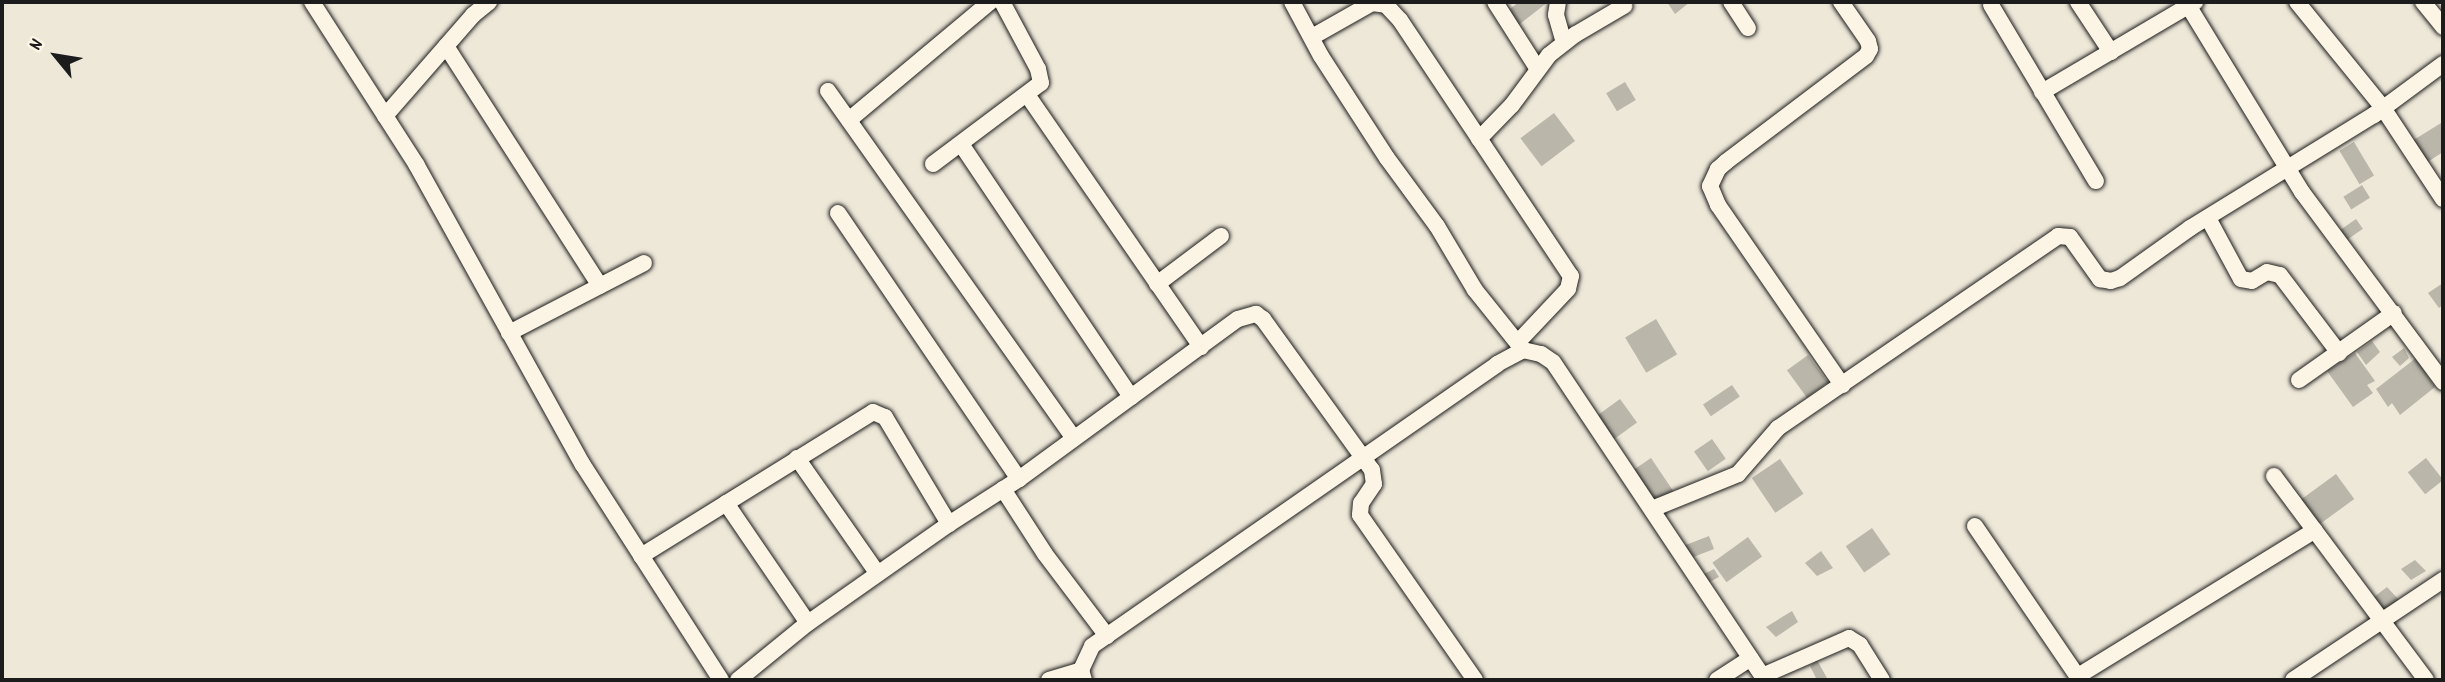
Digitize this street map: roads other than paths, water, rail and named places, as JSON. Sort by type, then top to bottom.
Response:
[{"type":"street","points":[[312,2],[385,116],[583,465],[721,680]]},
{"type":"street","points":[[385,116],[487,2]]},
{"type":"street","points":[[849,120],[990,2]]},
{"type":"street","points":[[933,164],[1036,90],[1042,78],[1002,2]]},
{"type":"street","points":[[1292,2],[1387,158],[1437,226],[1475,290],[1521,346],[1553,362],[1763,678],[1849,638],[1860,645],[1882,680]]},
{"type":"street","points":[[1495,2],[1537,68]]},
{"type":"street","points":[[1558,2],[1556,15],[1564,43]]},
{"type":"street","points":[[1731,2],[1748,27]]},
{"type":"street","points":[[1841,2],[1868,41],[1870,49],[1866,56],[1726,162],[1718,169],[1710,186],[1718,205],[1842,386]]},
{"type":"street","points":[[2078,2],[2111,52]]},
{"type":"street","points":[[2297,2],[2383,108],[2443,199]]},
{"type":"street","points":[[2423,2],[2443,27]]},
{"type":"street","points":[[2042,92],[2189,3],[2302,192],[2443,382]]},
{"type":"street","points":[[1049,680],[1083,675],[1092,646],[1521,346],[1568,289],[1572,280],[1400,20],[1386,5],[1372,4],[1312,37]]},
{"type":"street","points":[[1992,5],[2096,181]]},
{"type":"street","points":[[1479,139],[1512,105],[1537,68],[1564,43],[1624,6]]},
{"type":"street","points":[[446,46],[600,286]]},
{"type":"street","points":[[1652,509],[1738,474],[1778,428],[2058,236],[2070,237],[2095,274],[2100,279],[2112,281],[2383,108],[2443,64]]},
{"type":"street","points":[[828,91],[1073,437]]},
{"type":"street","points":[[1028,96],[1200,347]]},
{"type":"street","points":[[961,144],[1131,397]]},
{"type":"street","points":[[838,213],[1019,480]]},
{"type":"street","points":[[2208,218],[2241,279],[2252,281],[2267,272],[2280,275],[2339,353]]},
{"type":"street","points":[[1157,284],[1221,236]]},
{"type":"street","points":[[509,333],[644,263]]},
{"type":"street","points":[[2299,380],[2394,313]]},
{"type":"street","points":[[738,680],[808,623],[948,524],[1019,480],[1073,437],[1246,314],[1256,314],[1263,319],[1375,477],[1369,493],[1361,503],[1360,514],[1475,680]]},
{"type":"street","points":[[641,556],[865,416],[878,413],[885,417],[948,524]]},
{"type":"street","points":[[797,458],[878,574]]},
{"type":"street","points":[[2274,476],[2426,680]]},
{"type":"street","points":[[1003,489],[1045,554],[1107,636]]},
{"type":"street","points":[[726,503],[808,623]]},
{"type":"street","points":[[1975,526],[2079,678],[2315,530]]},
{"type":"street","points":[[2293,680],[2443,579]]},
{"type":"street","points":[[1717,680],[1751,658]]}]
